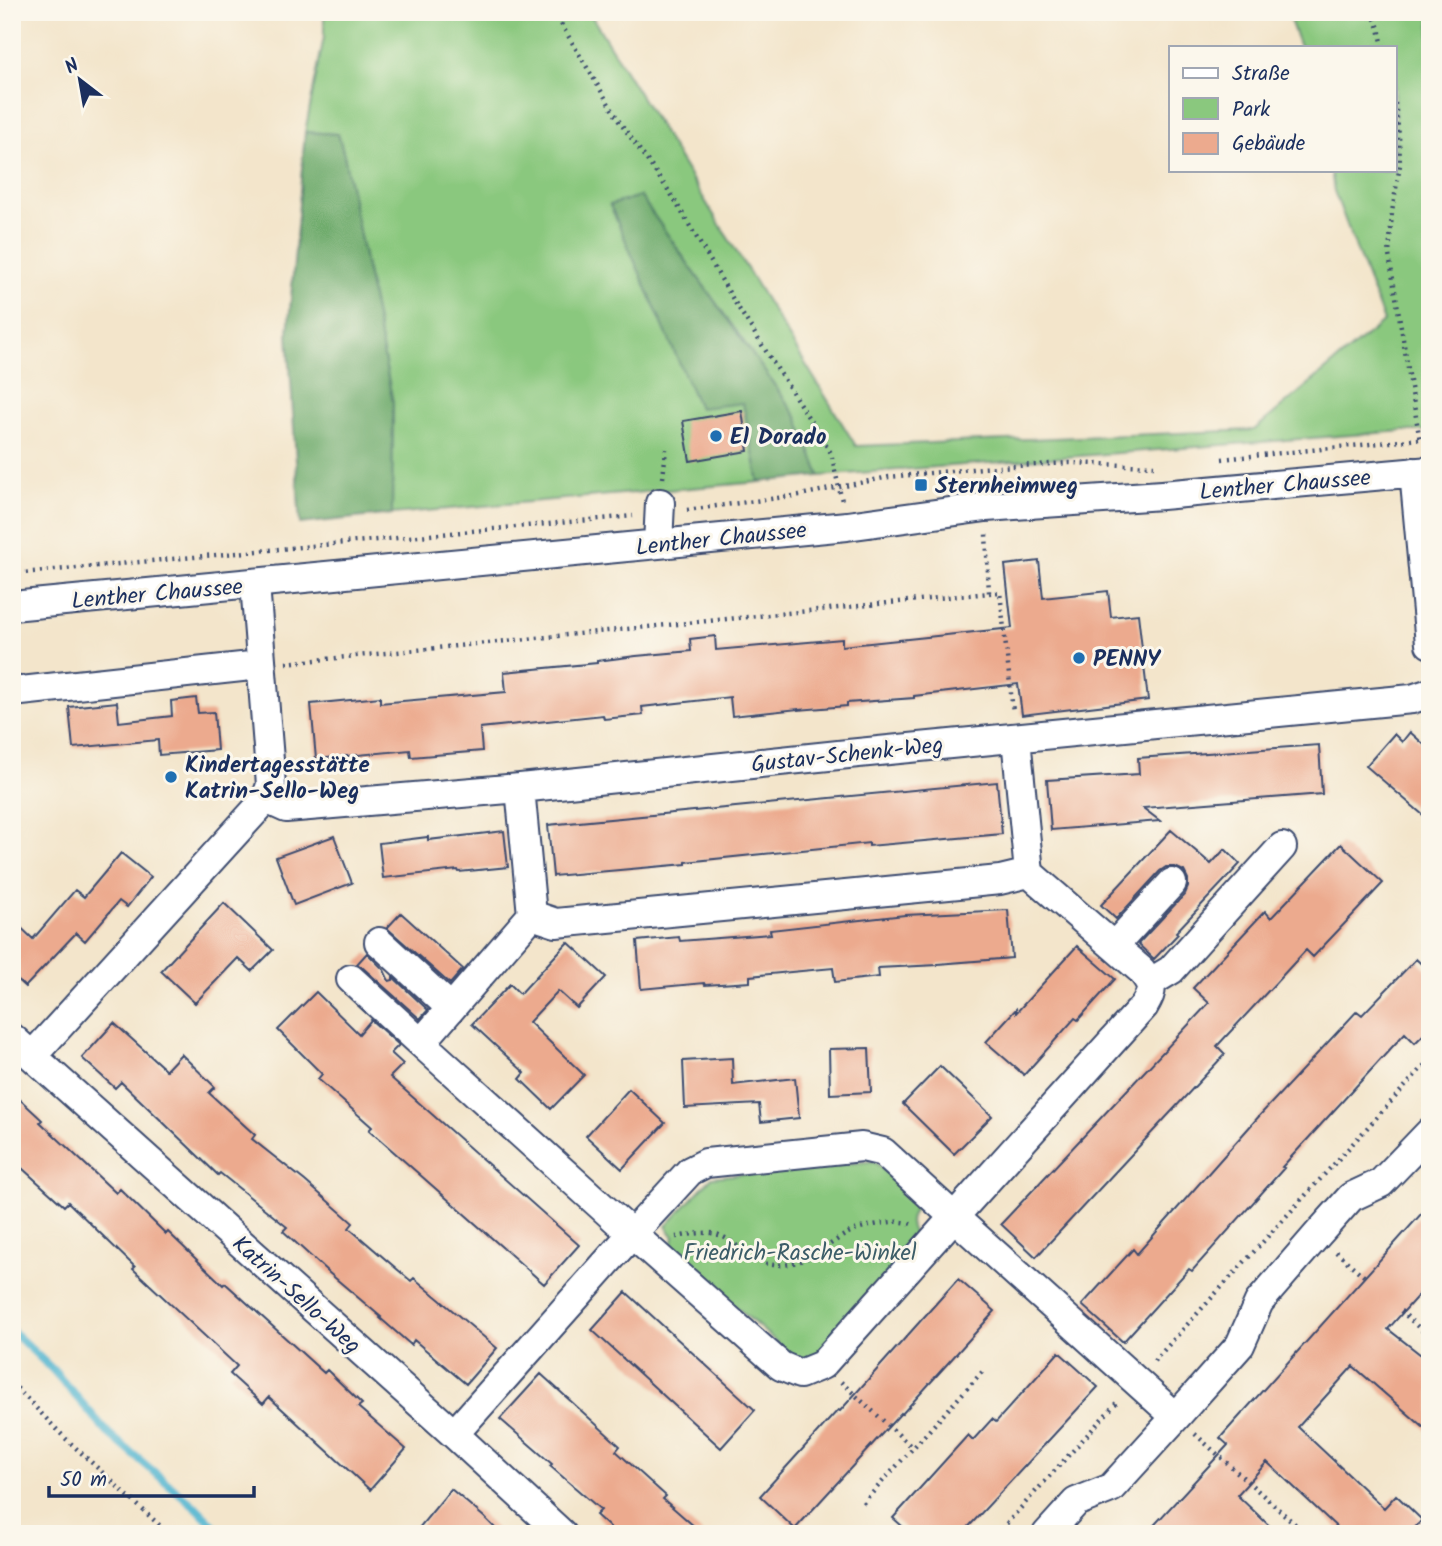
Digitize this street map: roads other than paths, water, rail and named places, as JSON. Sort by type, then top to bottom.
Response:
[{"type":"street","name":"Lenther Chaussee","points":[[12,606],[847,526],[986,508],[1422,472]]},
{"type":"street","points":[[1422,472],[1430,644]]},
{"type":"street","points":[[658,544],[660,508]]},
{"type":"street","points":[[255,583],[271,785],[266,799]]},
{"type":"street","points":[[12,692],[260,665]]},
{"type":"street","name":"Gustav-Schenk-Weg","points":[[266,799],[286,808],[520,788],[1412,699],[1430,693]]},
{"type":"street","points":[[351,979],[781,1366],[800,1374],[822,1365],[1151,995],[1151,982],[1141,970],[1029,873],[1016,738]]},
{"type":"street","points":[[421,1043],[532,915],[520,788]]},
{"type":"street","name":"Katrin-Sello-Weg","points":[[266,799],[22,1047],[562,1534]]},
{"type":"street","points":[[1151,982],[1171,970],[1282,847]]},
{"type":"street","points":[[532,915],[556,923],[1000,880],[1029,873]]},
{"type":"street","points":[[1114,946],[1172,883]]},
{"type":"street","points":[[379,942],[451,1008]]},
{"type":"street","points":[[1047,1534],[1076,1502],[1111,1488],[1240,1345],[1259,1302],[1351,1197],[1381,1183],[1430,1132]]},
{"type":"street","points":[[454,1434],[690,1171],[706,1164],[862,1147],[883,1152],[1177,1417]]},
{"type":"waterway","points":[[12,1331],[53,1370],[108,1433],[198,1509],[222,1534]]},
{"type":"place","name":"El Dorado","points":[[716,436]]},
{"type":"place","name":"Sternheimweg","points":[[921,485]]},
{"type":"place","name":"PENNY","points":[[1079,658]]},
{"type":"place","name":"Kindertagesstätte Katrin-Sello-Weg","points":[[171,777]]},
{"type":"park label","name":"Friedrich-Rasche-Winkel","points":[[800,1252]]}]
